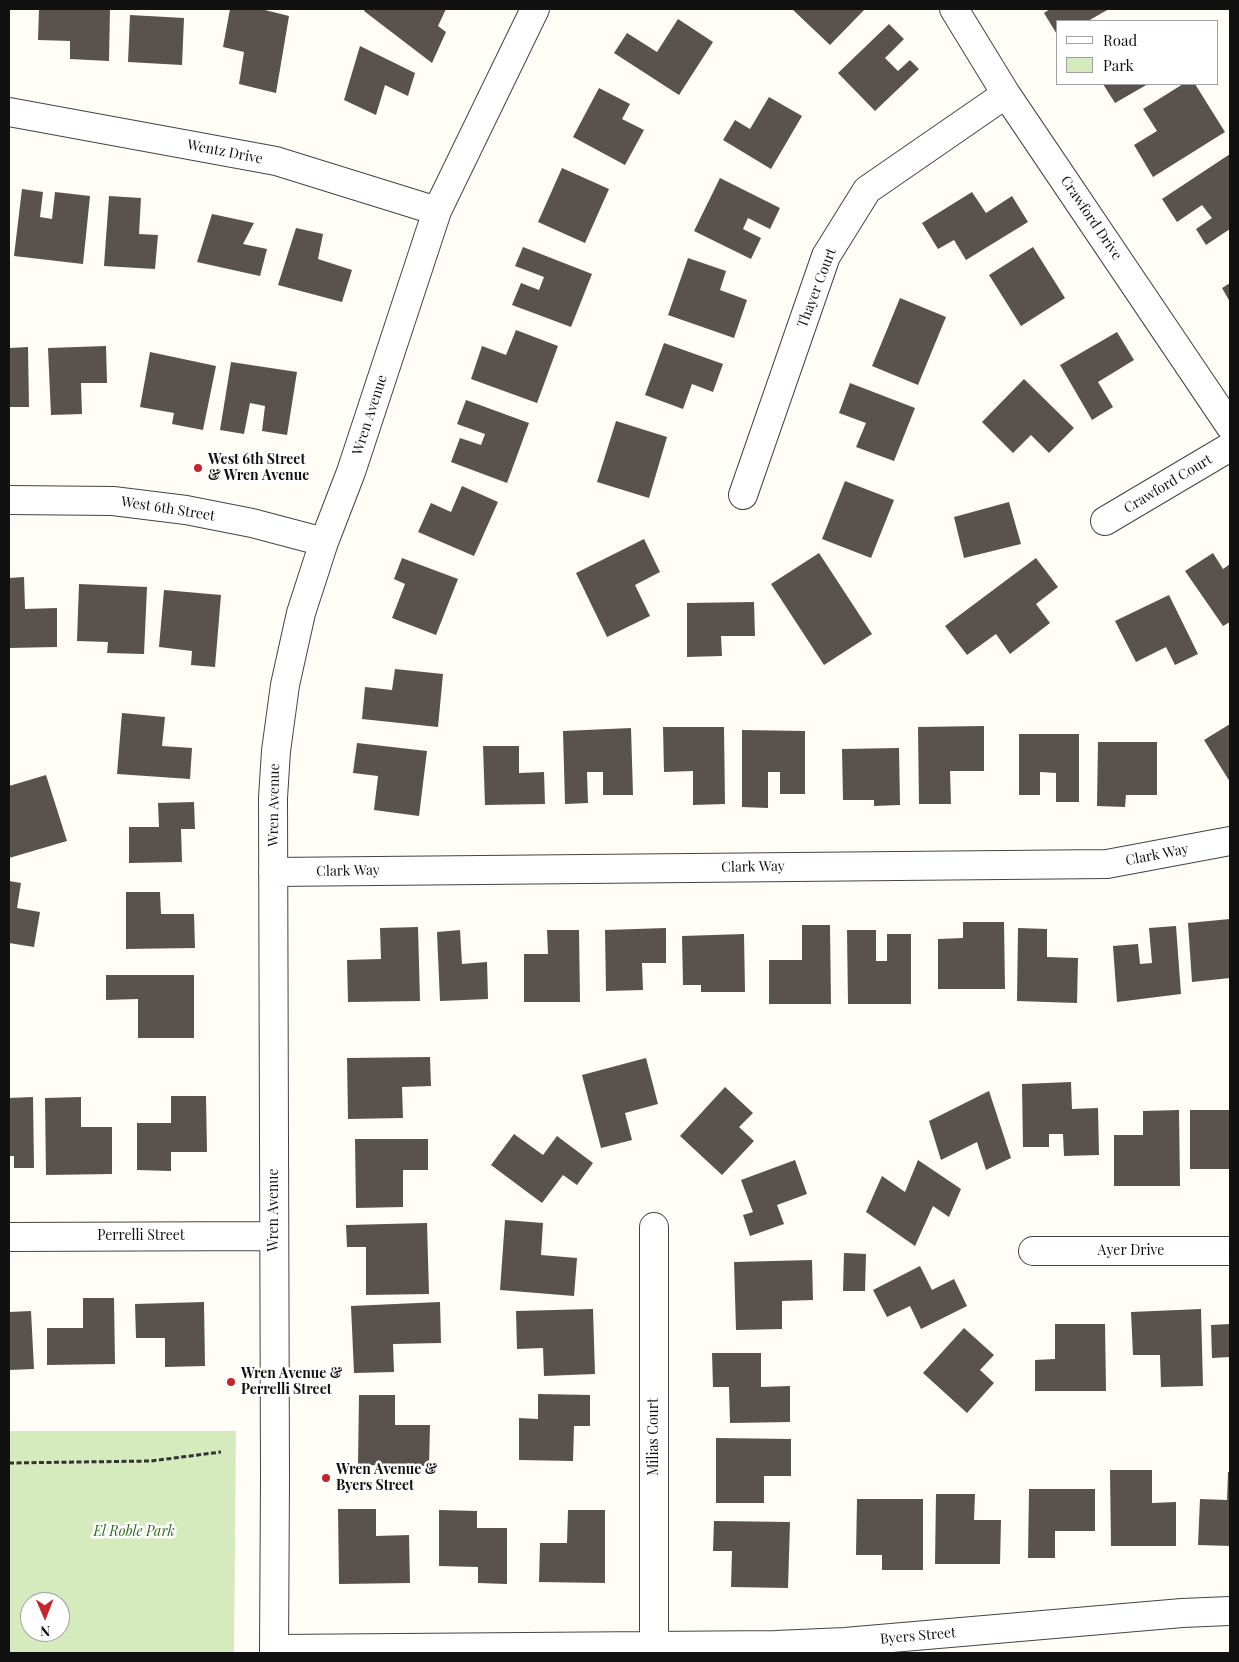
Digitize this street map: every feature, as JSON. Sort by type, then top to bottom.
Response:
[{"type":"street","name":"Wren Avenue","points":[[275,1652],[273,798],[276,751],[285,685],[301,612],[324,542],[351,472],[437,211],[534,9]]},
{"type":"street","name":"Crawford Drive","points":[[954,9],[1006,94],[1230,426]]},
{"type":"street","name":"Thayer Court","points":[[743,495],[826,256],[867,190],[1006,94]]},
{"type":"street","name":"Wentz Drive","points":[[9,112],[276,161],[437,211]]},
{"type":"street","name":"Crawford Court","points":[[1106,522],[1230,447]]},
{"type":"street","name":"West 6th Street","points":[[9,500],[113,501],[186,510],[252,523],[324,542]]},
{"type":"street","name":"Clark Way","points":[[273,872],[1107,864],[1230,841]]},
{"type":"street","name":"Milias Court","points":[[654,1227],[654,1646]]},
{"type":"street","name":"Perrelli Street","points":[[9,1237],[274,1236]]},
{"type":"street","name":"Ayer Drive","points":[[1033,1251],[1230,1251]]},
{"type":"street","name":"Byers Street","points":[[275,1652],[776,1645],[845,1642],[1230,1611]]},
{"type":"path","points":[[9,1463],[151,1461],[221,1452]]},
{"type":"green space","name":"El Roble Park","points":[[9,1431],[236,1431],[234,1653],[9,1653]]},
{"type":"building","points":[[39,9],[110,9],[109,61],[70,59],[70,41],[38,40]]},
{"type":"building","points":[[230,9],[261,9],[289,16],[276,93],[239,84],[244,52],[223,47]]},
{"type":"building","points":[[365,9],[446,9],[438,26],[446,32],[432,63],[364,11]]},
{"type":"building","points":[[792,9],[865,9],[830,45]]},
{"type":"building","points":[[1050,9],[1109,9],[1090,20],[1056,20],[1056,33],[1044,13]]},
{"type":"building","points":[[130,15],[184,18],[182,65],[128,62]]},
{"type":"building","points":[[678,19],[713,42],[679,95],[614,53],[627,33],[657,52]]},
{"type":"building","points":[[889,24],[904,39],[885,58],[898,71],[910,60],[919,69],[875,111],[838,73]]},
{"type":"building","points":[[360,46],[415,73],[408,96],[385,85],[376,115],[344,100]]},
{"type":"building","points":[[1104,85],[1146,85],[1115,103]]},
{"type":"building","points":[[1181,85],[1196,85],[1225,132],[1153,177],[1134,145],[1157,131],[1143,109]]},
{"type":"building","points":[[599,88],[630,104],[622,119],[644,130],[625,165],[573,137]]},
{"type":"building","points":[[769,97],[802,116],[771,169],[723,140],[735,120],[750,129]]},
{"type":"building","points":[[1230,154],[1230,229],[1206,245],[1196,229],[1212,218],[1202,205],[1177,222],[1162,199]]},
{"type":"building","points":[[562,168],[609,189],[585,243],[538,222]]},
{"type":"building","points":[[720,178],[780,208],[770,229],[748,218],[743,229],[761,238],[751,259],[694,231]]},
{"type":"building","points":[[22,189],[43,192],[40,217],[52,219],[55,192],[90,196],[83,264],[14,256]]},
{"type":"building","points":[[972,192],[986,213],[1012,196],[1028,222],[966,260],[954,240],[938,249],[922,223]]},
{"type":"building","points":[[109,196],[141,198],[139,234],[158,235],[155,269],[104,266]]},
{"type":"building","points":[[212,214],[254,223],[243,244],[267,249],[260,276],[197,262]]},
{"type":"building","points":[[296,228],[323,234],[318,259],[352,270],[342,302],[278,285]]},
{"type":"building","points":[[523,247],[592,274],[571,327],[512,305],[521,283],[539,290],[544,277],[515,266]]},
{"type":"building","points":[[1033,247],[1065,298],[1021,326],[989,275]]},
{"type":"building","points":[[688,258],[726,271],[720,290],[747,300],[734,338],[668,315]]},
{"type":"building","points":[[1230,283],[1230,302],[1222,288]]},
{"type":"building","points":[[900,298],[946,317],[918,385],[872,366]]},
{"type":"building","points":[[516,330],[558,346],[537,403],[471,379],[482,346],[506,355]]},
{"type":"building","points":[[1117,332],[1134,360],[1098,382],[1113,407],[1092,420],[1060,365]]},
{"type":"building","points":[[664,343],[723,364],[713,392],[692,384],[683,409],[645,395]]},
{"type":"building","points":[[106,346],[107,383],[81,383],[82,414],[51,415],[48,348]]},
{"type":"building","points":[[28,347],[29,407],[9,407],[9,348]]},
{"type":"building","points":[[150,352],[216,366],[203,430],[172,424],[174,413],[140,407]]},
{"type":"building","points":[[231,362],[297,372],[287,435],[262,431],[265,406],[250,403],[244,434],[220,430]]},
{"type":"building","points":[[1024,379],[1074,428],[1049,453],[1031,435],[1013,453],[982,422]]},
{"type":"building","points":[[850,383],[915,408],[894,461],[856,447],[866,423],[839,413]]},
{"type":"building","points":[[466,400],[529,423],[507,483],[451,462],[460,438],[481,445],[485,434],[457,424]]},
{"type":"building","points":[[616,421],[667,437],[649,498],[597,482]]},
{"type":"building","points":[[845,481],[894,500],[871,558],[822,539]]},
{"type":"building","points":[[462,486],[498,502],[474,556],[418,532],[431,503],[451,512]]},
{"type":"building","points":[[1009,502],[1021,544],[964,558],[954,517]]},
{"type":"building","points":[[644,539],[660,572],[635,585],[650,616],[607,637],[576,573]]},
{"type":"building","points":[[819,553],[872,634],[824,665],[771,584]]},
{"type":"building","points":[[1213,553],[1223,569],[1230,564],[1230,622],[1223,626],[1185,571]]},
{"type":"building","points":[[402,558],[458,579],[436,635],[392,618],[405,584],[394,579]]},
{"type":"building","points":[[1036,558],[1058,587],[1036,604],[1050,623],[1010,654],[996,634],[967,655],[945,626]]},
{"type":"building","points":[[24,577],[25,609],[57,608],[57,647],[9,648],[9,578]]},
{"type":"building","points":[[79,584],[147,587],[144,654],[107,653],[108,642],[77,641]]},
{"type":"building","points":[[164,590],[221,595],[215,667],[191,665],[192,651],[159,647]]},
{"type":"building","points":[[1169,595],[1198,654],[1175,665],[1166,647],[1136,662],[1115,621]]},
{"type":"building","points":[[754,602],[755,636],[721,636],[722,656],[687,657],[687,603]]},
{"type":"building","points":[[395,669],[443,674],[438,727],[362,719],[365,687],[392,690]]},
{"type":"building","points":[[122,713],[165,717],[162,746],[192,748],[190,779],[117,774]]},
{"type":"building","points":[[1230,724],[1230,782],[1204,740]]},
{"type":"building","points":[[984,726],[984,771],[950,771],[951,804],[919,804],[918,727]]},
{"type":"building","points":[[663,727],[724,727],[725,804],[693,805],[693,771],[664,772]]},
{"type":"building","points":[[631,728],[633,795],[603,795],[603,772],[587,772],[588,803],[565,804],[563,731]]},
{"type":"building","points":[[742,730],[805,731],[805,794],[780,794],[780,772],[768,772],[768,808],[742,807]]},
{"type":"building","points":[[1019,734],[1079,734],[1079,802],[1056,802],[1056,773],[1040,772],[1040,795],[1019,795]]},
{"type":"building","points":[[1098,742],[1157,742],[1157,795],[1126,795],[1125,807],[1097,806]]},
{"type":"building","points":[[357,743],[427,751],[419,816],[374,810],[378,776],[353,773]]},
{"type":"building","points":[[483,746],[519,746],[519,773],[544,772],[545,804],[485,805]]},
{"type":"building","points":[[899,748],[900,805],[874,806],[874,800],[843,800],[842,749]]},
{"type":"building","points":[[46,775],[67,841],[9,858],[9,786]]},
{"type":"building","points":[[194,802],[195,829],[181,829],[182,862],[129,863],[129,827],[159,827],[158,803]]},
{"type":"building","points":[[9,881],[21,883],[17,908],[40,912],[34,947],[9,943]]},
{"type":"building","points":[[126,892],[160,892],[161,914],[194,914],[195,948],[126,949]]},
{"type":"building","points":[[1230,919],[1230,978],[1192,982],[1188,923]]},
{"type":"building","points":[[963,922],[1004,922],[1005,989],[938,989],[938,939],[963,938]]},
{"type":"building","points":[[802,925],[830,925],[831,1004],[769,1004],[769,960],[802,960]]},
{"type":"building","points":[[1176,926],[1181,994],[1117,1002],[1113,946],[1138,944],[1140,964],[1152,963],[1149,928]]},
{"type":"building","points":[[418,927],[420,1001],[348,1002],[347,960],[381,959],[380,928]]},
{"type":"building","points":[[666,928],[666,963],[642,963],[643,990],[606,991],[605,930]]},
{"type":"building","points":[[1018,928],[1047,929],[1047,957],[1078,958],[1077,1003],[1017,1001]]},
{"type":"building","points":[[460,930],[462,964],[487,962],[488,999],[440,1001],[437,932]]},
{"type":"building","points":[[547,930],[579,930],[580,1002],[524,1002],[524,954],[548,954]]},
{"type":"building","points":[[847,930],[876,930],[876,961],[887,961],[887,934],[911,934],[911,1004],[848,1004]]},
{"type":"building","points":[[744,934],[745,992],[701,992],[701,985],[683,985],[682,936]]},
{"type":"building","points":[[106,975],[194,975],[194,1038],[138,1038],[138,999],[106,1000]]},
{"type":"building","points":[[430,1057],[431,1086],[402,1087],[403,1118],[348,1119],[347,1058]]},
{"type":"building","points":[[646,1058],[658,1104],[625,1113],[632,1140],[601,1148],[582,1075]]},
{"type":"building","points":[[1071,1082],[1072,1109],[1098,1108],[1099,1155],[1064,1156],[1063,1134],[1049,1134],[1049,1147],[1023,1147],[1022,1084]]},
{"type":"building","points":[[725,1087],[753,1113],[739,1127],[754,1141],[722,1175],[680,1136]]},
{"type":"building","points":[[989,1091],[1011,1158],[986,1170],[977,1142],[941,1160],[929,1121]]},
{"type":"building","points":[[171,1096],[206,1096],[207,1152],[171,1152],[171,1171],[137,1170],[137,1123],[171,1123]]},
{"type":"building","points":[[33,1097],[34,1168],[14,1168],[14,1156],[9,1156],[9,1098]]},
{"type":"building","points":[[81,1097],[81,1127],[112,1127],[112,1174],[46,1175],[45,1098]]},
{"type":"building","points":[[1179,1110],[1180,1186],[1114,1186],[1114,1135],[1143,1135],[1143,1111]]},
{"type":"building","points":[[1190,1110],[1230,1110],[1230,1169],[1190,1169]]},
{"type":"building","points":[[514,1134],[543,1155],[557,1136],[593,1163],[577,1185],[563,1175],[542,1203],[491,1165]]},
{"type":"building","points":[[355,1139],[428,1139],[428,1170],[403,1170],[403,1207],[356,1208]]},
{"type":"building","points":[[795,1160],[807,1194],[777,1205],[784,1224],[750,1236],[743,1215],[753,1212],[741,1180]]},
{"type":"building","points":[[918,1160],[961,1189],[949,1217],[933,1206],[915,1246],[866,1212],[882,1176],[905,1192]]},
{"type":"building","points":[[505,1220],[543,1223],[541,1255],[577,1258],[574,1296],[500,1290]]},
{"type":"building","points":[[427,1223],[429,1294],[366,1295],[366,1247],[347,1247],[346,1225]]},
{"type":"building","points":[[844,1253],[866,1254],[865,1291],[843,1291]]},
{"type":"building","points":[[812,1260],[813,1300],[782,1301],[782,1329],[736,1330],[734,1262]]},
{"type":"building","points":[[920,1266],[932,1290],[954,1279],[967,1306],[921,1329],[910,1306],[887,1317],[873,1290]]},
{"type":"building","points":[[83,1298],[114,1298],[115,1364],[47,1365],[47,1328],[83,1328]]},
{"type":"building","points":[[204,1302],[205,1366],[165,1367],[165,1338],[136,1338],[135,1304]]},
{"type":"building","points":[[440,1302],[441,1343],[393,1344],[394,1372],[354,1373],[351,1306]]},
{"type":"building","points":[[593,1309],[595,1374],[544,1376],[543,1348],[517,1349],[516,1311]]},
{"type":"building","points":[[1201,1309],[1203,1386],[1161,1387],[1160,1355],[1133,1355],[1131,1312]]},
{"type":"building","points":[[31,1311],[34,1369],[9,1370],[9,1312]]},
{"type":"building","points":[[1055,1324],[1105,1324],[1106,1391],[1035,1391],[1035,1360],[1055,1359]]},
{"type":"building","points":[[1230,1324],[1230,1357],[1212,1358],[1211,1325]]},
{"type":"building","points":[[964,1328],[994,1355],[980,1370],[994,1383],[967,1413],[923,1373]]},
{"type":"building","points":[[712,1353],[761,1353],[761,1387],[790,1386],[790,1422],[730,1423],[729,1387],[713,1387]]},
{"type":"building","points":[[538,1394],[590,1395],[590,1426],[574,1426],[573,1461],[519,1460],[519,1418],[538,1419]]},
{"type":"building","points":[[359,1395],[395,1395],[395,1425],[430,1425],[429,1466],[358,1465]]},
{"type":"building","points":[[716,1438],[791,1439],[791,1476],[764,1476],[764,1503],[716,1503]]},
{"type":"building","points":[[1110,1470],[1152,1470],[1152,1503],[1176,1502],[1176,1546],[1111,1546]]},
{"type":"building","points":[[1228,1472],[1230,1472],[1230,1546],[1198,1545],[1200,1499],[1227,1500]]},
{"type":"building","points":[[1029,1489],[1095,1489],[1095,1531],[1055,1531],[1055,1558],[1028,1558]]},
{"type":"building","points":[[936,1494],[975,1494],[974,1520],[1001,1520],[1000,1564],[935,1564]]},
{"type":"building","points":[[857,1499],[923,1499],[923,1570],[882,1570],[882,1555],[856,1555]]},
{"type":"building","points":[[338,1509],[376,1509],[376,1536],[409,1535],[410,1583],[339,1584]]},
{"type":"building","points":[[439,1510],[477,1511],[477,1528],[507,1528],[507,1584],[478,1583],[478,1567],[439,1566]]},
{"type":"building","points":[[568,1510],[605,1510],[605,1583],[539,1582],[540,1543],[567,1543]]},
{"type":"building","points":[[714,1521],[790,1522],[788,1588],[731,1587],[732,1551],[713,1551]]},
{"type":"place","name":"West 6th Street & Wren Avenue","points":[[198,468]]},
{"type":"place","name":"Wren Avenue & Perrelli Street","points":[[231,1382]]},
{"type":"place","name":"Wren Avenue & Byers Street","points":[[326,1478]]}]
